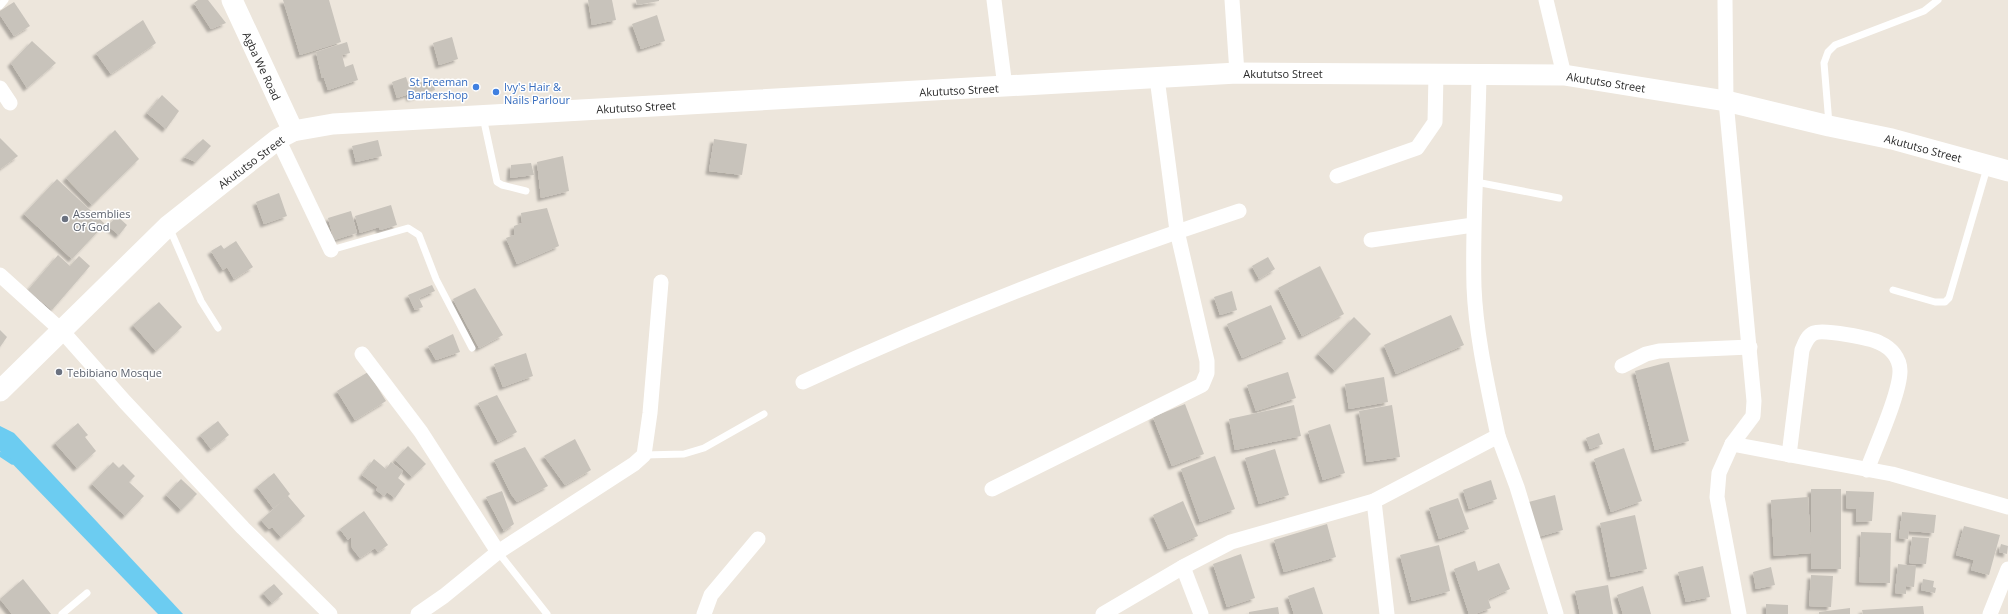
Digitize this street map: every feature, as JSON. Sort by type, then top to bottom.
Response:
[{"type":"street","name":"Agba We Road","points":[[232,0],[286,135]]},
{"type":"street","points":[[994,0],[1005,88]]},
{"type":"street","points":[[1232,0],[1237,73]]},
{"type":"street","points":[[1546,0],[1564,75]]},
{"type":"street","points":[[1726,0],[1726,101],[1754,401],[1753,416],[1732,444],[1719,473],[1717,497],[1739,614]]},
{"type":"street","name":"Akututso Street","points":[[2,389],[168,226],[286,135],[333,124],[1005,88],[1237,73],[1564,75],[1726,101],[1829,126],[1892,139],[2008,171]]},
{"type":"street","points":[[1336,176],[1417,148],[1435,122],[1436,74]]},
{"type":"street","points":[[1479,75],[1476,182],[1473,225],[1474,288],[1482,360],[1498,436],[1517,487],[1556,614]]},
{"type":"street","points":[[992,489],[1202,385],[1207,373],[1207,361],[1177,232],[1157,78]]},
{"type":"street","points":[[0,88],[10,103]]},
{"type":"street","points":[[286,135],[331,250]]},
{"type":"street","points":[[804,382],[881,346],[986,302],[1177,232],[1239,211]]},
{"type":"street","points":[[1371,240],[1473,225]]},
{"type":"street","points":[[0,276],[62,331],[125,402],[243,528],[330,614]]},
{"type":"street","points":[[418,614],[444,596],[498,552],[634,464],[644,455],[650,413],[661,282]]},
{"type":"street","points":[[1789,455],[1802,350],[1806,338],[1814,333],[1826,331],[1879,342],[1892,351],[1898,359],[1900,371],[1897,388],[1867,470]]},
{"type":"street","points":[[1622,366],[1646,354],[1659,351],[1750,347]]},
{"type":"street","points":[[362,354],[421,432],[498,552]]},
{"type":"street","points":[[1103,614],[1183,567],[1231,542],[1374,501],[1498,436]]},
{"type":"street","points":[[1732,444],[1914,480],[2008,507]]},
{"type":"street","points":[[1374,501],[1387,614]]},
{"type":"street","points":[[704,614],[711,595],[758,539]]},
{"type":"street","points":[[1183,567],[1201,614]]},
{"type":"street","points":[[1990,614],[2008,569]]},
{"type":"lane","points":[[0,6],[6,0]]},
{"type":"lane","points":[[1829,126],[1824,63],[1828,52],[1835,45],[1924,11],[1938,0]]},
{"type":"lane","points":[[483,115],[497,182],[502,185],[526,191]]},
{"type":"lane","points":[[1893,290],[1936,302],[1945,302],[1949,298],[1988,166]]},
{"type":"lane","points":[[1476,182],[1559,198]]},
{"type":"lane","points":[[168,226],[178,244],[201,301],[218,328]]},
{"type":"lane","points":[[331,250],[408,228],[420,235],[436,279],[472,348]]},
{"type":"lane","points":[[644,455],[684,454],[704,448],[764,414]]},
{"type":"lane","points":[[498,552],[546,614]]},
{"type":"lane","points":[[62,614],[87,593]]},
{"type":"water","points":[[0,426],[14,433],[183,614],[158,614],[0,451]]},
{"type":"building","points":[[198,0],[208,0],[226,23],[211,29],[194,3]]},
{"type":"building","points":[[283,0],[329,0],[341,42],[300,55]]},
{"type":"building","points":[[588,0],[612,0],[616,20],[592,25]]},
{"type":"building","points":[[636,0],[659,0],[659,1],[637,5]]},
{"type":"building","points":[[14,2],[30,26],[14,36],[0,15],[0,11]]},
{"type":"building","points":[[657,15],[665,41],[641,49],[632,24]]},
{"type":"building","points":[[143,20],[156,43],[111,74],[96,53]]},
{"type":"building","points":[[452,37],[458,59],[439,65],[433,43]]},
{"type":"building","points":[[32,41],[56,63],[27,88],[11,63]]},
{"type":"building","points":[[347,42],[350,53],[342,55],[345,67],[353,64],[358,80],[328,90],[324,78],[322,78],[316,52]]},
{"type":"building","points":[[406,77],[409,86],[432,79],[435,90],[410,98],[409,94],[397,98],[392,82]]},
{"type":"building","points":[[162,95],[179,111],[166,129],[147,113]]},
{"type":"building","points":[[115,130],[139,159],[92,205],[66,178]]},
{"type":"building","points":[[0,138],[18,156],[0,169]]},
{"type":"building","points":[[203,139],[211,146],[196,162],[184,157]]},
{"type":"building","points":[[714,139],[747,144],[742,175],[709,171]]},
{"type":"building","points":[[378,140],[382,156],[356,162],[352,146]]},
{"type":"building","points":[[563,156],[569,191],[541,198],[537,162]]},
{"type":"building","points":[[531,163],[534,175],[510,178],[511,165]]},
{"type":"building","name":"Assemblies Of God","points":[[57,179],[105,224],[72,259],[24,214]]},
{"type":"building","points":[[279,193],[287,216],[264,224],[256,202]]},
{"type":"building","points":[[391,205],[397,225],[380,230],[379,227],[360,233],[355,216]]},
{"type":"building","points":[[547,208],[559,246],[517,264],[506,238],[514,235],[514,226],[522,223],[521,213]]},
{"type":"building","points":[[351,211],[357,233],[334,240],[328,218]]},
{"type":"building","points":[[117,216],[127,225],[119,235],[108,226]]},
{"type":"building","points":[[236,241],[253,267],[234,279],[227,267],[223,270],[211,251],[221,245],[224,249]]},
{"type":"building","points":[[58,255],[70,266],[79,256],[90,266],[52,310],[28,290]]},
{"type":"building","points":[[1268,257],[1275,269],[1259,279],[1252,266]]},
{"type":"building","points":[[1320,266],[1344,314],[1302,336],[1278,288]]},
{"type":"building","points":[[432,285],[435,291],[419,298],[423,307],[415,310],[408,295]]},
{"type":"building","points":[[475,288],[503,335],[479,348],[453,299]]},
{"type":"building","points":[[1232,291],[1237,310],[1220,315],[1214,297]]},
{"type":"building","points":[[159,302],[182,327],[156,351],[133,325]]},
{"type":"building","points":[[1271,305],[1286,339],[1242,358],[1227,324]]},
{"type":"building","points":[[1451,315],[1464,345],[1396,374],[1384,345]]},
{"type":"building","points":[[1354,317],[1371,334],[1335,371],[1318,354]]},
{"type":"building","points":[[0,330],[7,337],[0,347]]},
{"type":"building","points":[[453,334],[460,352],[436,360],[428,346]]},
{"type":"building","points":[[526,353],[533,376],[503,387],[494,364]]},
{"type":"building","points":[[1669,362],[1689,441],[1655,450],[1635,371]]},
{"type":"building","points":[[368,372],[386,401],[355,420],[337,391]]},
{"type":"building","points":[[1288,372],[1296,398],[1256,411],[1247,385]]},
{"type":"building","points":[[1384,377],[1388,402],[1349,409],[1345,384]]},
{"type":"building","points":[[497,395],[517,432],[498,442],[478,403]]},
{"type":"building","points":[[1185,404],[1204,454],[1172,466],[1153,417]]},
{"type":"building","points":[[1294,405],[1301,436],[1235,450],[1229,419]]},
{"type":"building","points":[[1392,405],[1400,457],[1367,462],[1359,411]]},
{"type":"building","points":[[218,421],[229,435],[211,449],[200,435]]},
{"type":"building","points":[[78,423],[88,435],[85,437],[96,451],[77,468],[55,443]]},
{"type":"building","points":[[1330,424],[1345,473],[1323,480],[1308,431]]},
{"type":"building","points":[[1599,433],[1603,444],[1590,449],[1586,438]]},
{"type":"building","points":[[575,439],[591,470],[565,485],[544,456]]},
{"type":"building","points":[[408,446],[426,464],[412,477],[395,460]]},
{"type":"building","points":[[525,447],[548,486],[517,502],[511,494],[494,460]]},
{"type":"building","points":[[1624,448],[1642,501],[1611,512],[1594,459]]},
{"type":"building","points":[[1275,449],[1289,495],[1259,504],[1245,458]]},
{"type":"building","points":[[1215,456],[1235,509],[1200,522],[1181,469]]},
{"type":"building","points":[[374,459],[386,469],[391,462],[403,471],[398,478],[405,484],[395,498],[387,492],[384,496],[376,490],[378,487],[362,475]]},
{"type":"building","points":[[113,462],[119,468],[123,464],[135,476],[129,482],[144,496],[125,516],[92,484]]},
{"type":"building","points":[[274,473],[290,494],[288,496],[305,516],[281,537],[272,527],[269,529],[261,520],[286,498],[273,508],[257,487]]},
{"type":"building","points":[[181,479],[197,494],[181,510],[166,495]]},
{"type":"building","points":[[1491,480],[1497,499],[1469,509],[1463,490]]},
{"type":"building","points":[[1811,489],[1841,489],[1841,569],[1811,569],[1811,553],[1774,556],[1771,500],[1808,497],[1811,548]]},
{"type":"building","points":[[502,491],[514,524],[504,531],[486,497]]},
{"type":"building","points":[[1846,491],[1874,492],[1872,521],[1856,522],[1856,509],[1846,508]]},
{"type":"building","points":[[1555,495],[1563,530],[1534,538],[1525,503]]},
{"type":"building","points":[[1458,498],[1469,529],[1439,539],[1429,508]]},
{"type":"building","points":[[1183,501],[1198,536],[1168,549],[1153,515]]},
{"type":"building","points":[[364,511],[388,545],[378,552],[375,548],[360,558],[352,548],[351,537],[348,540],[340,529]]},
{"type":"building","points":[[1902,512],[1936,515],[1934,533],[1909,531],[1908,539],[1899,538]]},
{"type":"building","points":[[1635,515],[1647,569],[1611,577],[1600,523]]},
{"type":"building","points":[[1327,524],[1336,557],[1284,572],[1274,540]]},
{"type":"building","points":[[1964,526],[2000,535],[1989,575],[1971,570],[1974,560],[1956,555]]},
{"type":"building","points":[[1861,532],[1891,533],[1890,583],[1859,582]]},
{"type":"building","points":[[1912,537],[1929,538],[1926,564],[1909,563]]},
{"type":"building","points":[[2001,544],[2008,546],[2007,554],[1999,552]]},
{"type":"building","points":[[1439,545],[1450,591],[1412,601],[1400,555]]},
{"type":"building","points":[[1241,554],[1255,598],[1227,607],[1213,564]]},
{"type":"building","points":[[1475,561],[1478,571],[1499,563],[1510,589],[1488,599],[1491,608],[1475,614],[1469,614],[1454,569]]},
{"type":"building","points":[[1898,564],[1916,566],[1914,587],[1906,586],[1906,594],[1895,593]]},
{"type":"building","points":[[1703,566],[1710,597],[1686,602],[1678,572]]},
{"type":"building","points":[[1771,567],[1775,585],[1756,589],[1753,572]]},
{"type":"building","points":[[1811,575],[1833,576],[1831,607],[1809,606]]},
{"type":"building","points":[[23,579],[51,614],[12,614],[0,599]]},
{"type":"building","points":[[1923,579],[1934,581],[1933,587],[1936,588],[1935,593],[1921,590]]},
{"type":"building","points":[[274,584],[283,594],[272,603],[263,593]]},
{"type":"building","points":[[1608,585],[1613,614],[1580,614],[1575,591]]},
{"type":"building","points":[[1643,586],[1651,614],[1623,614],[1617,595]]},
{"type":"building","points":[[1314,587],[1323,614],[1294,614],[1288,596]]},
{"type":"building","points":[[1766,604],[1788,605],[1788,614],[1766,614]]},
{"type":"building","points":[[1923,606],[1924,614],[1863,614],[1862,610]]},
{"type":"building","points":[[1278,607],[1279,614],[1249,614],[1249,612]]},
{"type":"building","points":[[1850,608],[1850,614],[1819,614],[1819,612]]},
{"type":"waterway","points":[[0,454],[12,462]]},
{"type":"place","name":"St Freeman Barbershop","points":[[476,87]]},
{"type":"place","name":"Ivy's Hair & Nails Parlour","points":[[496,92]]},
{"type":"place","name":"Assemblies Of God","points":[[65,219]]},
{"type":"place","name":"Tebibiano Mosque","points":[[59,372]]}]
